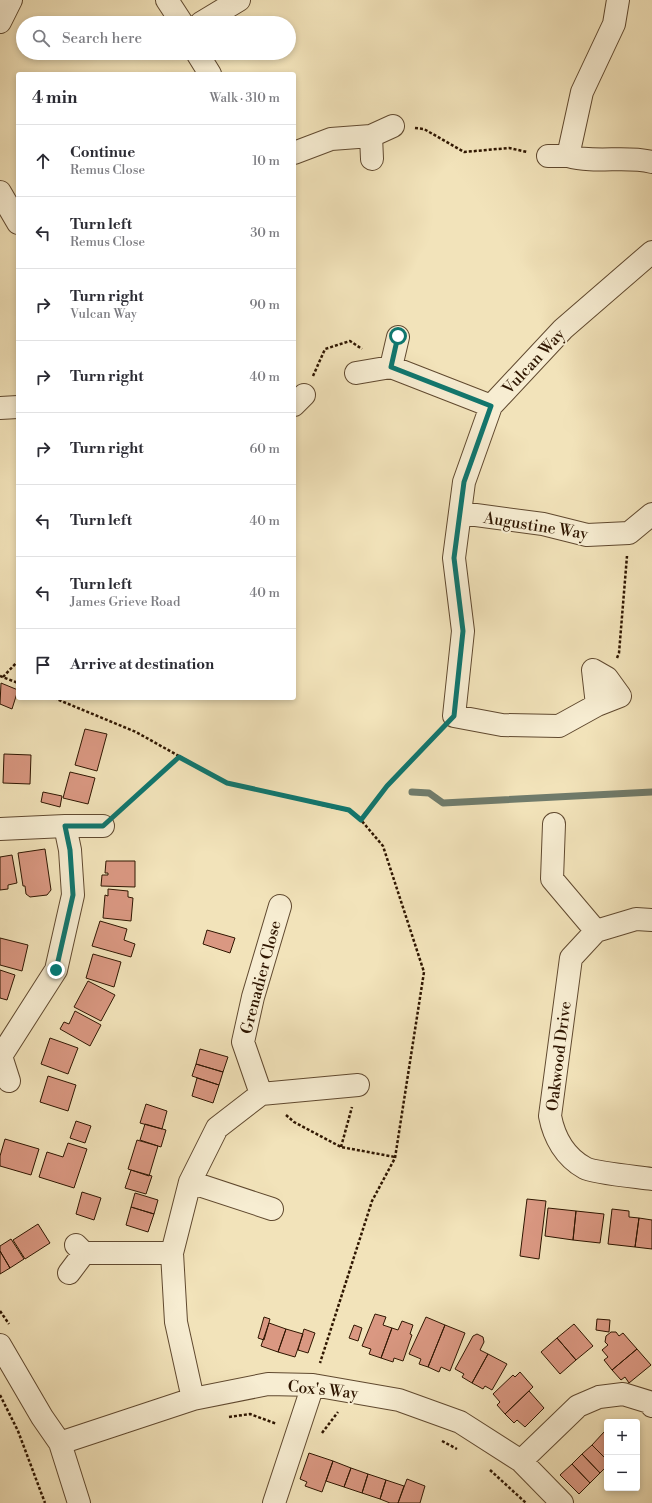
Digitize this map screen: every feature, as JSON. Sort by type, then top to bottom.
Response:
[{"type":"street","points":[[0,22],[11,0]]},
{"type":"street","points":[[167,0],[177,16]]},
{"type":"street","points":[[213,16],[239,0]]},
{"type":"street","points":[[618,0],[614,24],[582,92],[558,156],[584,161],[642,160],[652,162]]},
{"type":"street","points":[[201,60],[209,72]]},
{"type":"street","points":[[296,152],[331,139],[371,136],[393,126]]},
{"type":"street","points":[[371,136],[372,159]]},
{"type":"street","points":[[0,192],[16,220]]},
{"type":"street","name":"Vulcan Way","points":[[454,716],[463,631],[454,558],[464,482],[491,406],[563,329],[652,252]]},
{"type":"street","points":[[391,367],[398,336]]},
{"type":"street","points":[[356,373],[391,367],[491,406]]},
{"type":"street","points":[[0,408],[16,407]]},
{"type":"street","name":"Augustine Way","points":[[461,513],[543,524],[587,535],[629,533]]},
{"type":"street","points":[[629,533],[652,514]]},
{"type":"street","points":[[454,716],[502,725],[559,726],[598,705],[600,674]]},
{"type":"street","points":[[554,824],[552,879],[596,931],[636,919],[652,920]]},
{"type":"street","points":[[9,1081],[1,1056],[56,970],[73,895],[70,850],[65,826]]},
{"type":"street","points":[[0,829],[103,826]]},
{"type":"street","name":"Grenadier Close","points":[[261,1094],[244,1042],[253,997],[280,906]]},
{"type":"street","name":"Oakwood Drive","points":[[596,931],[571,958],[550,1116],[553,1132],[572,1159],[586,1169],[652,1179]]},
{"type":"street","points":[[193,1399],[176,1322],[172,1253],[190,1182],[217,1128],[261,1094],[358,1085]]},
{"type":"street","points":[[190,1182],[272,1209]]},
{"type":"street","points":[[69,1273],[80,1249],[172,1253]]},
{"type":"street","points":[[0,1345],[42,1417],[60,1443],[79,1503]]},
{"type":"street","name":"Cox's Way","points":[[60,1443],[193,1399],[268,1384],[313,1385],[399,1400],[431,1410],[460,1422],[521,1461],[562,1503]]},
{"type":"street","points":[[274,1503],[313,1385]]},
{"type":"street","points":[[521,1461],[578,1406],[599,1397],[623,1394],[651,1402]]},
{"type":"path","points":[[393,126],[424,129],[464,152],[509,148],[558,156]]},
{"type":"path","points":[[600,674],[619,653],[629,533]]},
{"type":"path","points":[[16,663],[2,676],[16,682]]},
{"type":"path","points":[[59,700],[136,732],[227,783],[349,810],[361,820],[383,846],[424,972],[395,1158],[372,1201],[313,1385]]},
{"type":"path","points":[[361,820],[387,786],[454,716]]},
{"type":"path","points":[[103,826],[179,757]]},
{"type":"path","points":[[341,1147],[358,1085]]},
{"type":"path","points":[[261,1094],[294,1122],[341,1147],[395,1158]]},
{"type":"path","points":[[0,1396],[18,1431],[46,1503]]},
{"type":"path","points":[[297,1433],[309,1438],[321,1435],[337,1412],[342,1410]]},
{"type":"path","points":[[435,1437],[461,1451]]},
{"type":"path","points":[[486,1466],[526,1503]]},
{"type":"building","points":[[1,683],[16,689],[16,696],[12,709],[0,704]]},
{"type":"building","points":[[85,729],[107,734],[97,771],[75,765]]},
{"type":"building","points":[[4,754],[31,755],[30,784],[3,783]]},
{"type":"building","points":[[70,772],[95,778],[88,804],[63,798]]},
{"type":"building","points":[[43,792],[62,796],[60,807],[41,802]]},
{"type":"building","points":[[45,849],[51,890],[47,895],[30,897],[26,894],[25,886],[23,886],[18,853]]},
{"type":"building","points":[[12,855],[17,883],[8,885],[8,889],[0,890],[0,857]]},
{"type":"building","points":[[106,861],[135,861],[135,887],[101,886],[102,875],[108,875],[108,873],[105,873]]},
{"type":"building","points":[[108,889],[128,891],[128,897],[133,898],[131,921],[103,918],[105,895],[108,896]]},
{"type":"building","points":[[100,921],[127,929],[124,940],[135,944],[131,957],[92,946]]},
{"type":"building","points":[[207,930],[235,938],[230,953],[203,944]]},
{"type":"building","points":[[0,938],[28,945],[22,971],[0,965]]},
{"type":"building","points":[[93,954],[121,962],[114,987],[86,978]]},
{"type":"building","points":[[0,970],[15,975],[7,1000],[0,998]]},
{"type":"building","points":[[88,981],[115,995],[101,1021],[74,1007]]},
{"type":"building","points":[[75,1011],[101,1025],[90,1046],[60,1029],[64,1022],[69,1024]]},
{"type":"building","points":[[50,1038],[78,1048],[68,1074],[41,1064]]},
{"type":"building","points":[[200,1049],[228,1057],[223,1072],[196,1064]]},
{"type":"building","points":[[196,1064],[223,1072],[219,1085],[192,1076]]},
{"type":"building","points":[[48,1076],[76,1085],[68,1111],[40,1102]]},
{"type":"building","points":[[197,1078],[219,1085],[213,1103],[192,1096]]},
{"type":"building","points":[[146,1104],[167,1111],[162,1129],[140,1123]]},
{"type":"building","points":[[76,1121],[91,1126],[85,1143],[70,1138]]},
{"type":"building","points":[[145,1124],[166,1130],[161,1147],[140,1140]]},
{"type":"building","points":[[5,1139],[39,1149],[31,1175],[0,1166],[0,1156]]},
{"type":"building","points":[[137,1140],[158,1146],[149,1176],[128,1169]]},
{"type":"building","points":[[68,1143],[87,1149],[74,1188],[39,1177],[47,1152],[63,1157]]},
{"type":"building","points":[[131,1170],[152,1176],[146,1194],[125,1188]]},
{"type":"building","points":[[82,1192],[101,1198],[94,1220],[76,1214]]},
{"type":"building","points":[[135,1193],[158,1200],[154,1214],[131,1207]]},
{"type":"building","points":[[527,1199],[546,1201],[539,1259],[520,1256]]},
{"type":"building","points":[[131,1207],[154,1214],[148,1232],[126,1225]]},
{"type":"building","points":[[548,1208],[576,1211],[573,1240],[545,1236]]},
{"type":"building","points":[[612,1209],[629,1211],[629,1217],[639,1218],[635,1247],[608,1244]]},
{"type":"building","points":[[576,1211],[604,1214],[600,1243],[573,1240]]},
{"type":"building","points":[[639,1218],[652,1220],[652,1249],[635,1247]]},
{"type":"building","points":[[38,1224],[50,1243],[25,1259],[13,1240]]},
{"type":"building","points":[[11,1239],[24,1259],[10,1268],[0,1251],[0,1246]]},
{"type":"building","points":[[0,1251],[10,1268],[0,1274]]},
{"type":"building","points":[[375,1314],[386,1317],[383,1325],[392,1328],[381,1358],[369,1354],[371,1349],[362,1346]]},
{"type":"building","points":[[264,1317],[270,1319],[264,1340],[258,1338]]},
{"type":"building","points":[[426,1317],[445,1325],[428,1367],[419,1364],[421,1359],[409,1354]]},
{"type":"building","points":[[597,1319],[610,1320],[609,1332],[596,1330]]},
{"type":"building","points":[[402,1321],[413,1325],[410,1334],[412,1335],[403,1361],[394,1358],[393,1362],[381,1358],[392,1328],[398,1330]]},
{"type":"building","points":[[269,1323],[286,1329],[278,1352],[261,1346]]},
{"type":"building","points":[[574,1324],[593,1346],[576,1360],[557,1338]]},
{"type":"building","points":[[354,1325],[362,1328],[358,1341],[349,1338]]},
{"type":"building","points":[[445,1325],[465,1333],[450,1371],[441,1367],[439,1372],[428,1367]]},
{"type":"building","points":[[286,1329],[303,1334],[295,1357],[278,1352]]},
{"type":"building","points":[[304,1329],[315,1333],[308,1353],[298,1350]]},
{"type":"building","points":[[611,1332],[616,1332],[619,1336],[623,1333],[637,1349],[612,1370],[604,1360],[608,1357],[602,1350],[608,1345],[605,1342],[606,1336]]},
{"type":"building","points":[[477,1334],[483,1337],[484,1342],[480,1350],[488,1354],[472,1383],[462,1377],[464,1374],[455,1369],[473,1336]]},
{"type":"building","points":[[557,1338],[576,1360],[560,1374],[541,1352]]},
{"type":"building","points":[[637,1349],[651,1365],[629,1383],[625,1377],[621,1380],[612,1370]]},
{"type":"building","points":[[488,1354],[507,1364],[492,1390],[485,1386],[483,1389],[472,1383]]},
{"type":"building","points":[[520,1372],[533,1387],[505,1414],[497,1405],[500,1402],[493,1394],[513,1375],[515,1377]]},
{"type":"building","points":[[529,1391],[544,1408],[525,1427],[517,1420],[514,1423],[505,1414]]},
{"type":"building","points":[[604,1432],[604,1457],[592,1445]]},
{"type":"building","points":[[592,1445],[604,1457],[604,1469],[600,1473],[582,1454]]},
{"type":"building","points":[[309,1453],[333,1461],[322,1492],[305,1486],[307,1482],[300,1479]]},
{"type":"building","points":[[582,1454],[600,1473],[590,1483],[572,1464]]},
{"type":"building","points":[[333,1461],[351,1468],[344,1487],[326,1481]]},
{"type":"building","points":[[572,1464],[590,1483],[579,1494],[560,1475]]},
{"type":"building","points":[[351,1468],[368,1474],[362,1493],[344,1487]]},
{"type":"building","points":[[368,1474],[386,1480],[380,1499],[362,1493]]},
{"type":"building","points":[[407,1479],[425,1486],[420,1503],[398,1503]]},
{"type":"building","points":[[386,1480],[404,1486],[398,1503],[390,1503],[380,1499]]},
{"type":"waterway","points":[[412,792],[429,793],[443,803],[652,792]]},
{"type":"route","points":[[56,970],[73,895],[70,850],[65,826],[103,826],[179,757],[227,783],[349,810],[361,820],[387,786],[454,716],[463,631],[454,558],[464,482],[491,406],[391,367],[398,336]]}]
